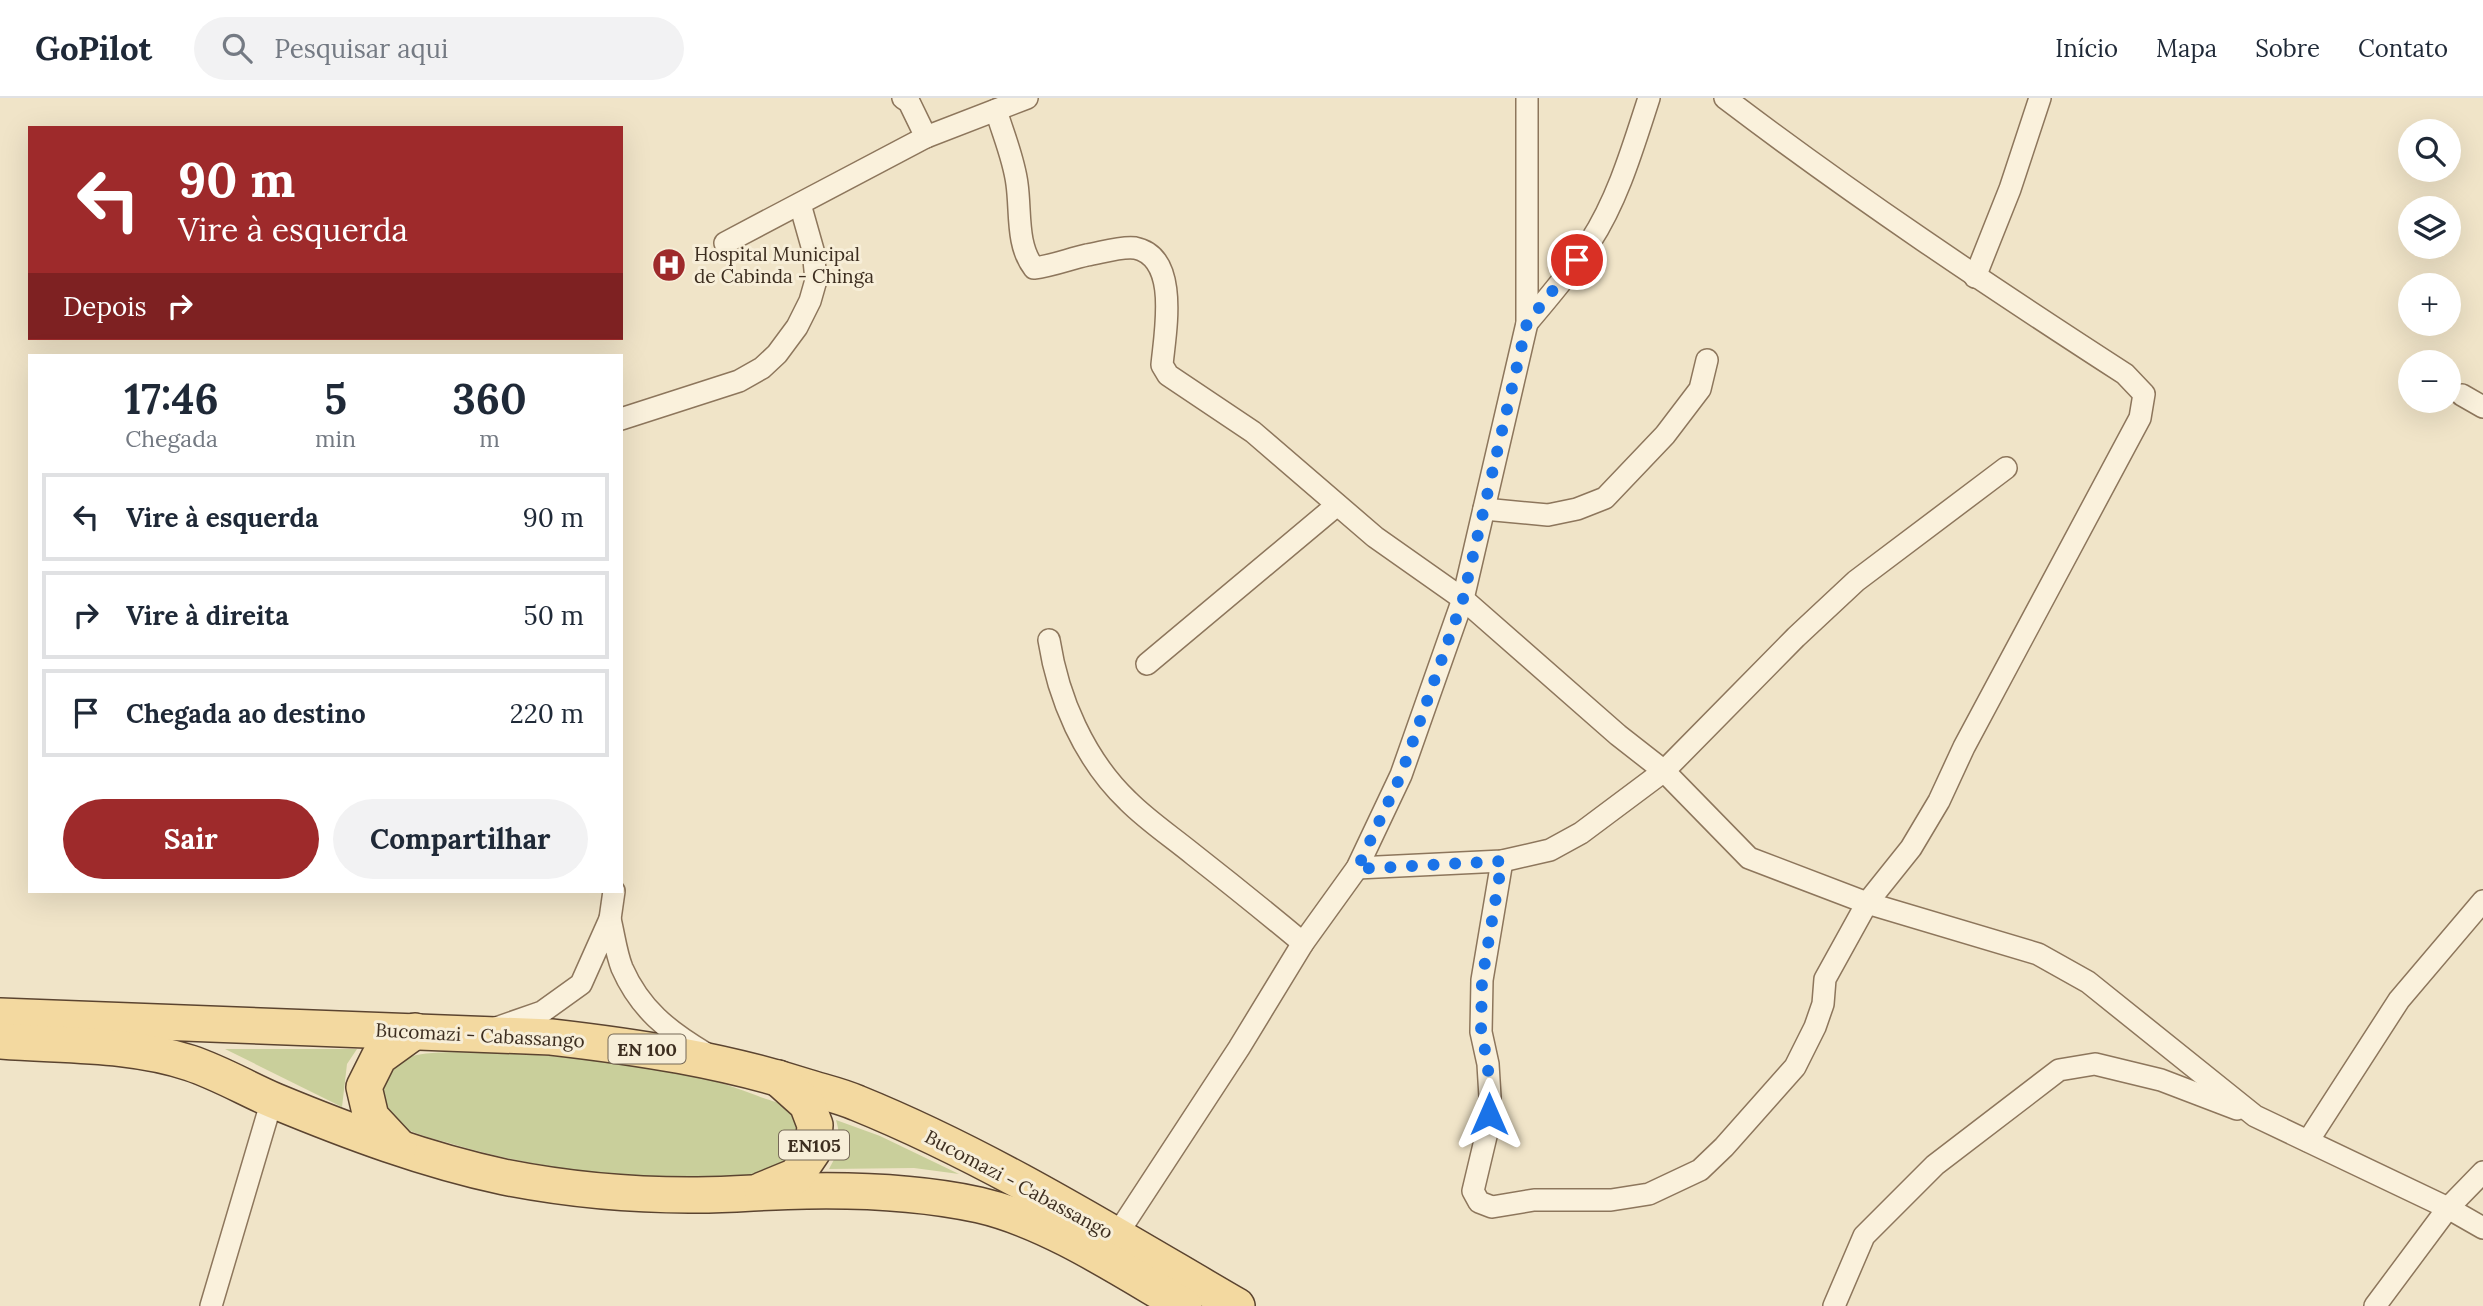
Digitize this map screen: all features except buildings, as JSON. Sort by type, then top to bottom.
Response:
[{"type":"main road","name":"Bucomazi - Cabassango","points":[[0,1016],[551,1037],[636,1047],[719,1062],[855,1102],[943,1141],[1237,1306]]},
{"type":"main road","points":[[402,1150],[371,1117],[364,1087],[379,1057],[415,1031]]},
{"type":"main road","name":"Bucomazi - Cabassango","points":[[0,1041],[109,1047],[189,1063],[272,1100],[402,1150],[451,1166],[526,1181],[603,1193],[689,1195],[806,1191],[920,1195],[982,1206],[1046,1228],[1177,1304]]},
{"type":"main road","name":"EN105","points":[[753,1194],[796,1176],[813,1151],[815,1125],[807,1104],[777,1077]]},
{"type":"street","points":[[903,98],[909,102],[926,137]]},
{"type":"street","points":[[725,243],[926,137],[1027,98]]},
{"type":"street","points":[[1116,1236],[1239,1048],[1303,943],[1357,869],[1401,775],[1463,599],[1527,323],[1527,98]]},
{"type":"street","points":[[1527,323],[1564,279],[1591,240],[1626,166],[1649,98]]},
{"type":"street","points":[[1502,861],[1482,980],[1481,1032],[1488,1064],[1490,1097],[1487,1132],[1474,1191],[1479,1202],[1492,1207],[1534,1200],[1611,1200],[1649,1194],[1700,1170],[1795,1067],[1819,1016],[1825,979],[1867,903],[1911,848],[1939,801],[1964,747],[2140,418],[2144,394],[2125,374],[1975,277],[1725,98]]},
{"type":"street","points":[[1975,277],[2010,189],[2040,98]]},
{"type":"street","points":[[996,110],[1017,181],[1022,240],[1027,259],[1034,268],[1133,248],[1150,254],[1160,267],[1168,293],[1162,365],[1168,375],[1253,432],[1375,537],[1463,599],[1618,735],[1664,771],[1749,858],[1867,903],[2038,954],[2088,982],[2255,1116]]},
{"type":"street","points":[[623,418],[739,381],[762,368],[777,354],[797,327],[810,301],[816,280],[813,250],[800,204]]},
{"type":"street","points":[[1484,509],[1548,515],[1577,509],[1605,498],[1665,435],[1700,389],[1707,360]]},
{"type":"street","points":[[2462,396],[2483,407]]},
{"type":"street","points":[[1357,869],[1502,861],[1550,850],[1581,833],[1664,771],[1796,637],[1856,582],[2006,468]]},
{"type":"street","points":[[1147,664],[1337,505]]},
{"type":"street","points":[[1049,640],[1054,670],[1070,714],[1101,770],[1127,801],[1303,943]]},
{"type":"street","points":[[478,1034],[542,1012],[581,984],[610,919],[614,893]]},
{"type":"street","points":[[2308,1141],[2399,1000],[2483,901]]},
{"type":"street","points":[[610,919],[621,966],[640,999],[670,1031],[719,1062]]},
{"type":"street","points":[[1833,1306],[1864,1236],[1935,1165],[2059,1070],[2095,1064],[2161,1080],[2255,1116],[2448,1208],[2483,1228]]},
{"type":"street","points":[[211,1306],[272,1100]]},
{"type":"street","points":[[2375,1306],[2448,1208],[2483,1172]]},
{"type":"green space","points":[[225,1049],[357,1049],[347,1064],[342,1107]]},
{"type":"green space","points":[[481,1052],[622,1063],[725,1084],[787,1109],[800,1138],[780,1172],[727,1178],[635,1176],[546,1166],[488,1154],[408,1130],[397,1123],[385,1109],[382,1098],[384,1080],[391,1068],[402,1060],[432,1053]]},
{"type":"green space","points":[[836,1120],[880,1136],[959,1174],[914,1168],[829,1169],[838,1146]]},
{"type":"place","name":"Hospital Municipal de Cabinda - Chinga","points":[[669,265]]},
{"type":"route","points":[[1489,1114],[1488,1064],[1481,1032],[1482,980],[1502,861],[1357,869],[1401,775],[1463,599],[1527,323],[1577,260]]}]
